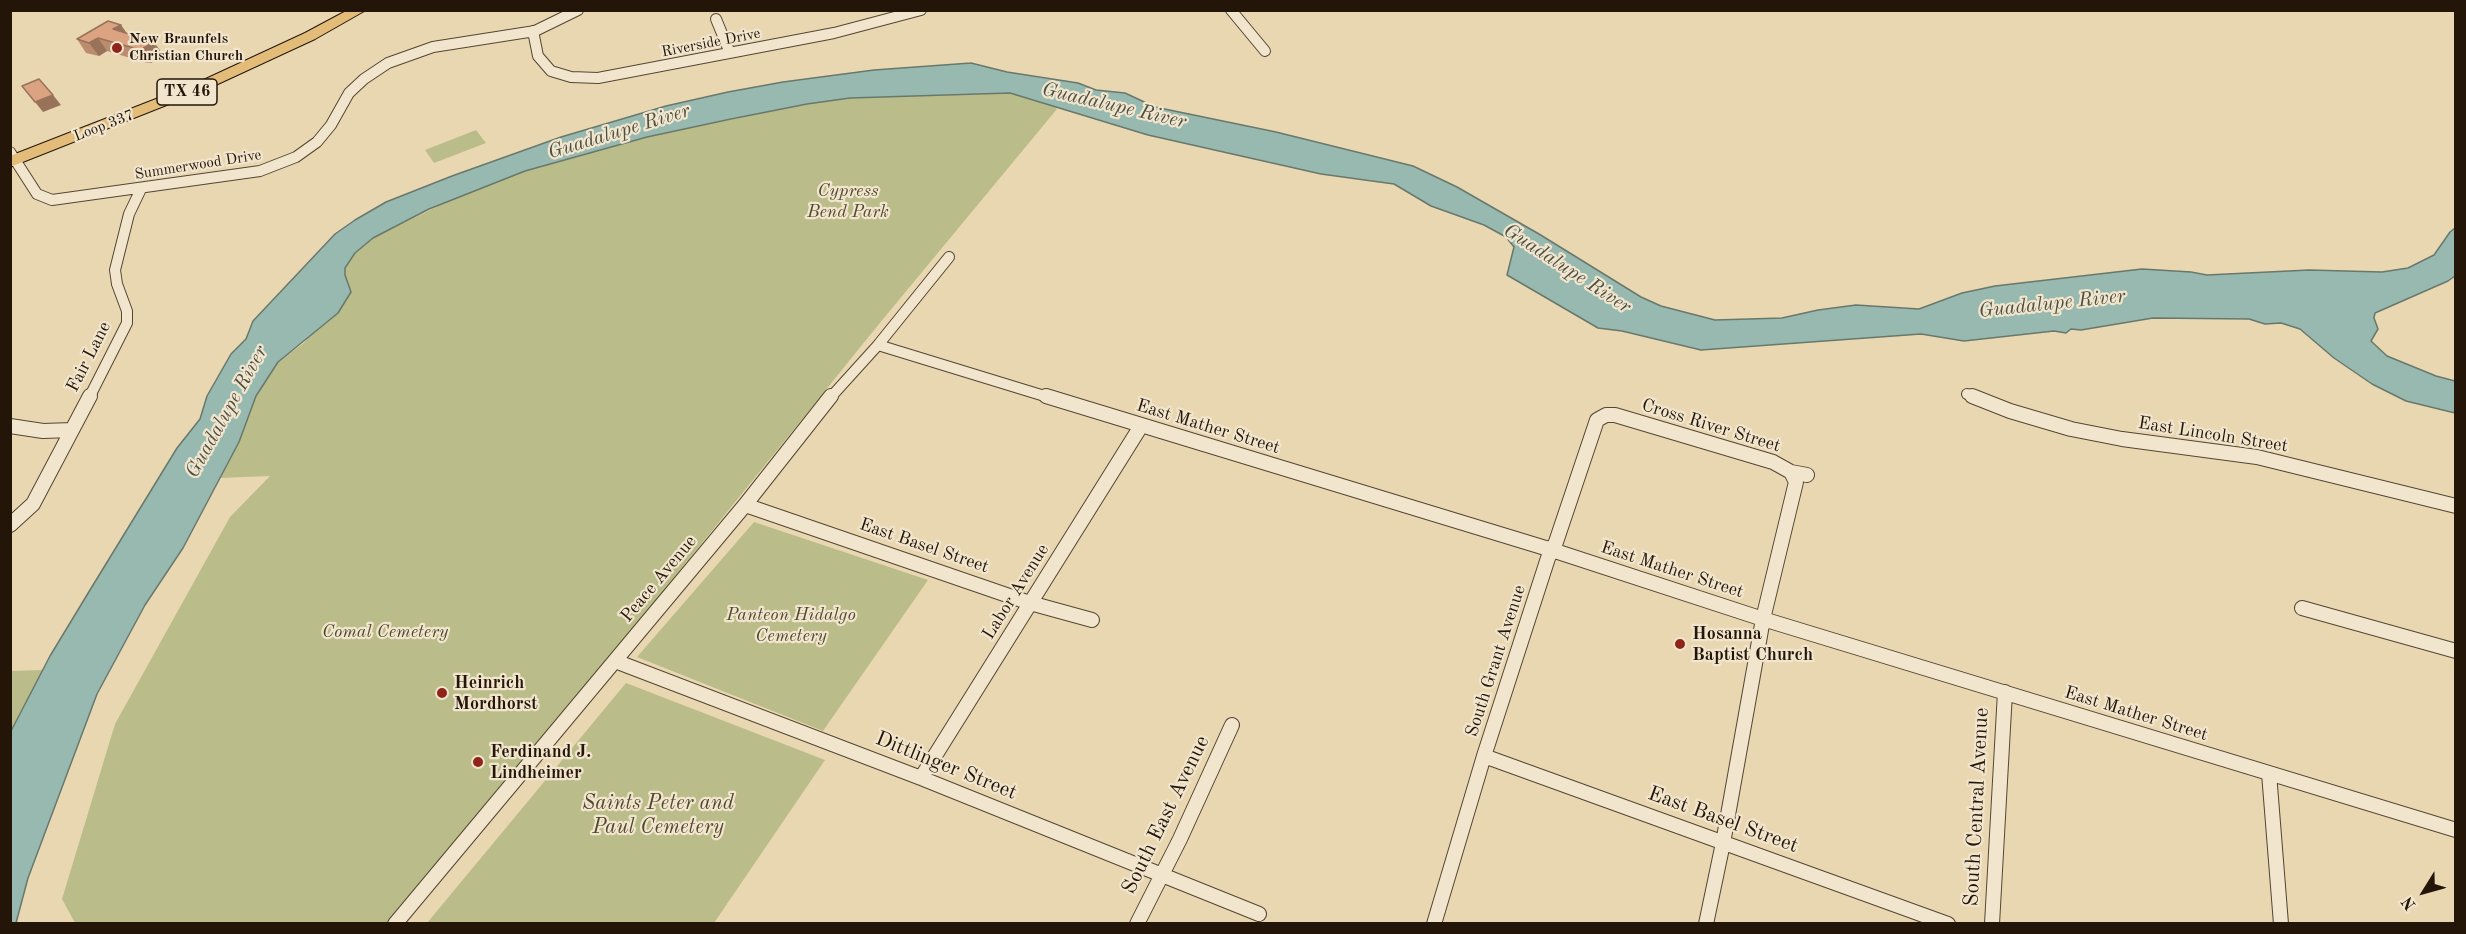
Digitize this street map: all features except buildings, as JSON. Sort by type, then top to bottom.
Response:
[{"type":"main road","name":"Loop 337","points":[[12,158],[202,86],[279,51],[359,10]]},
{"type":"street","name":"Summerwood Drive","points":[[12,158],[37,194],[52,200],[249,174],[282,164],[317,142],[332,125],[349,93],[364,79],[388,63],[433,47],[533,31],[559,21],[578,10]]},
{"type":"street","points":[[1231,10],[1265,51]]},
{"type":"street","name":"Riverside Drive","points":[[533,31],[538,56],[551,71],[571,77],[614,76],[834,33],[916,11]]},
{"type":"street","points":[[716,19],[730,53]]},
{"type":"street","name":"Fair Lane","points":[[10,525],[33,504],[41,491],[127,323],[127,311],[117,284],[115,270],[129,214],[141,189]]},
{"type":"street","name":"Peace Avenue","points":[[395,924],[745,505],[831,396],[878,345],[949,257]]},
{"type":"street","name":"East Mather Street","points":[[878,345],[1552,550],[1764,619],[2456,831]]},
{"type":"street","name":"East Lincoln Street","points":[[1967,394],[2010,411],[2071,429],[2122,439],[2257,457],[2456,506]]},
{"type":"street","name":"Cross River Street","points":[[1603,416],[1615,415],[1773,462],[1791,472],[1807,475]]},
{"type":"street","name":"South Grant Avenue","points":[[1434,924],[1484,756],[1594,423],[1603,416]]},
{"type":"street","points":[[10,426],[43,431],[72,430]]},
{"type":"street","name":"Labor Avenue","points":[[921,778],[1142,426]]},
{"type":"street","points":[[1706,924],[1764,619],[1796,482],[1791,472]]},
{"type":"street","name":"East Basel Street","points":[[745,505],[1030,603],[1092,620]]},
{"type":"street","points":[[2302,608],[2456,651]]},
{"type":"street","name":"Dittlinger Street","points":[[615,661],[921,778],[1259,914]]},
{"type":"street","name":"South Central Avenue","points":[[1992,924],[2005,692]]},
{"type":"street","name":"South East Avenue","points":[[1137,924],[1232,725]]},
{"type":"street","name":"East Basel Street","points":[[1484,756],[1948,924]]},
{"type":"street","points":[[2269,773],[2281,924]]},
{"type":"green space","name":"Comal Cemetery","points":[[1010,93],[1050,104],[1057,109],[879,324],[395,923],[75,923],[62,899],[115,724],[230,517],[270,476],[219,478],[239,442],[256,396],[278,362],[304,343],[349,284],[344,275],[345,268],[355,253],[373,238],[463,194],[525,171],[647,137],[807,104],[850,98]]},
{"type":"green space","points":[[476,130],[486,143],[434,163],[425,150]]},
{"type":"green space","name":"Panteon Hidalgo Cemetery","points":[[754,522],[928,580],[823,731],[637,657]]},
{"type":"green space","points":[[43,670],[18,716],[11,731],[11,671]]},
{"type":"green space","name":"Saints Peter and Paul Cemetery","points":[[626,683],[825,760],[714,923],[427,923]]},
{"type":"water","name":"Guadalupe River","points":[[971,63],[1007,72],[1078,83],[1096,90],[1125,93],[1155,107],[1276,132],[1413,166],[1457,187],[1539,234],[1641,297],[1661,306],[1715,320],[1782,318],[1856,305],[1919,309],[1962,293],[1995,286],[2142,269],[2207,275],[2309,270],[2382,272],[2408,268],[2434,255],[2455,228],[2455,276],[2375,313],[2374,318],[2378,329],[2371,341],[2387,356],[2436,376],[2455,381],[2455,413],[2406,401],[2372,384],[2334,358],[2300,329],[2281,323],[2265,324],[2249,319],[2153,318],[2081,330],[2071,329],[2066,333],[2054,331],[1964,341],[1921,334],[1701,350],[1622,331],[1598,328],[1507,275],[1514,247],[1506,237],[1484,225],[1431,206],[1394,184],[1321,174],[1148,135],[1010,93],[850,98],[731,119],[647,137],[525,171],[429,209],[373,238],[355,253],[345,268],[351,292],[338,313],[278,362],[256,396],[239,442],[183,548],[145,605],[97,694],[28,878],[16,923],[11,923],[11,731],[50,656],[177,448],[200,419],[207,396],[231,354],[246,339],[253,321],[335,234],[386,202],[452,176],[561,137],[666,106],[783,82],[874,70]]},
{"type":"place","name":"New Braunfels Christian Church","points":[[117,48]]},
{"type":"place","name":"Hosanna Baptist Church","points":[[1680,644]]},
{"type":"place","name":"Heinrich Mordhorst","points":[[442,693]]},
{"type":"place","name":"Ferdinand J. Lindheimer","points":[[478,762]]},
{"type":"park label","name":"Cypress Bend Park","points":[[848,201]]}]
